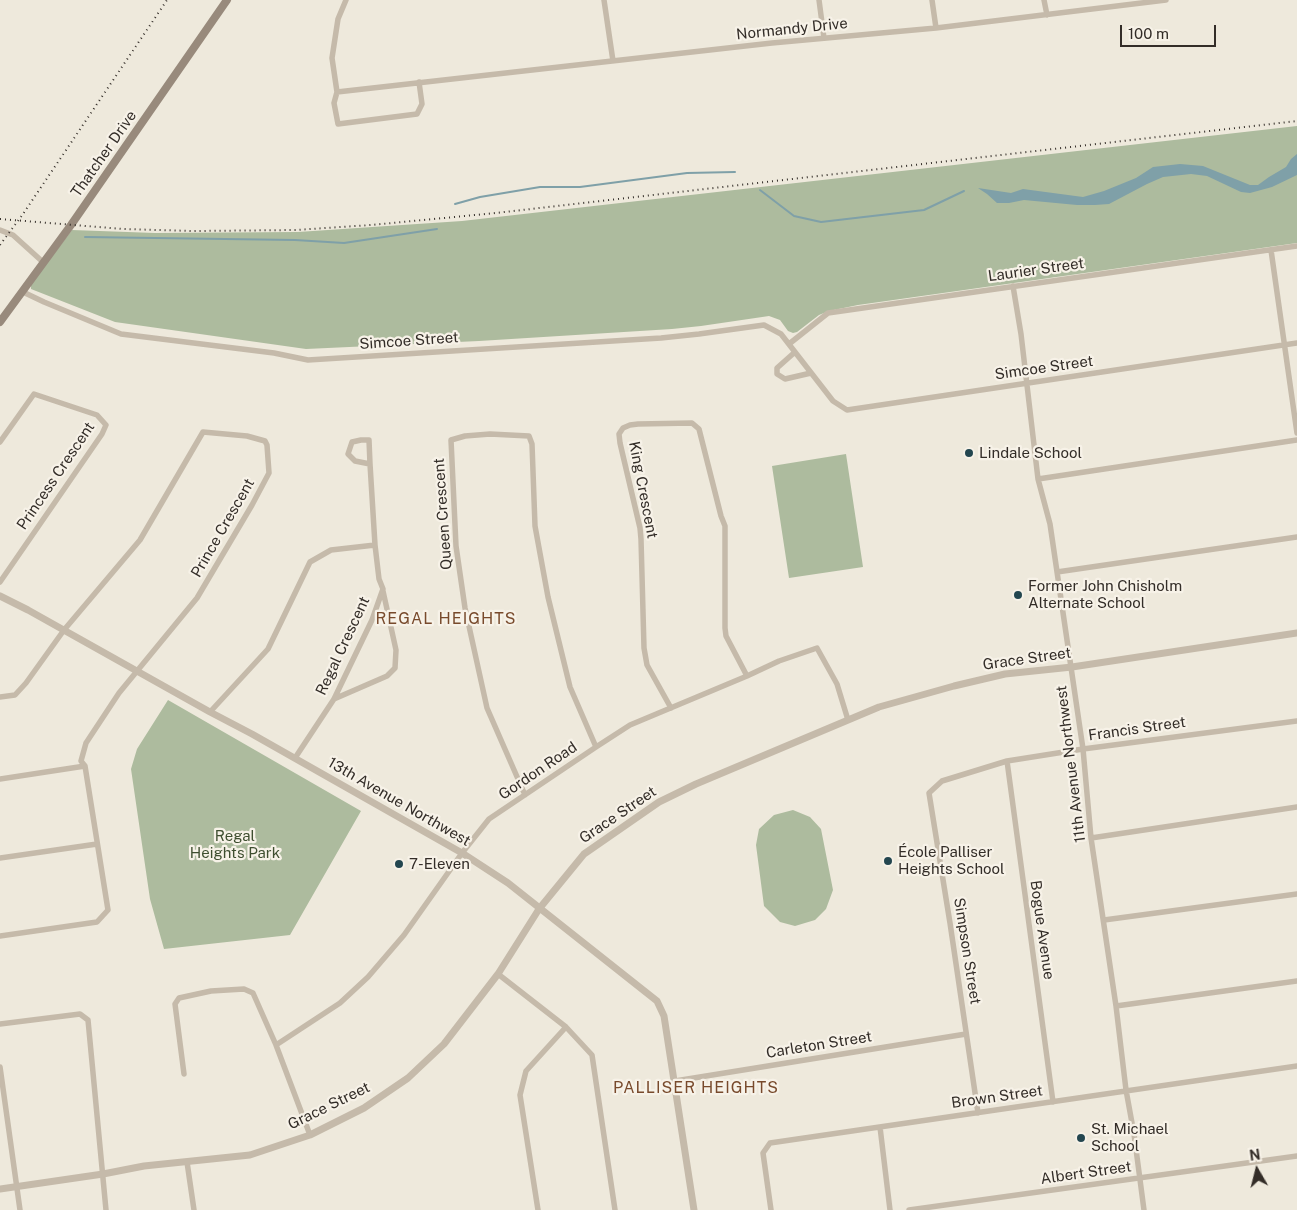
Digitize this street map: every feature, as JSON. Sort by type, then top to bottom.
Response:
[{"type":"main road","name":"Thatcher Drive","points":[[0,322],[44,263],[228,0]]},
{"type":"street","points":[[346,0],[338,19],[332,58],[337,92],[334,103],[338,124],[417,114],[422,104],[419,82]]},
{"type":"street","points":[[604,0],[613,61]]},
{"type":"street","points":[[819,0],[824,38]]},
{"type":"street","points":[[932,0],[936,28]]},
{"type":"street","points":[[1044,0],[1047,15]]},
{"type":"street","name":"Normandy Drive","points":[[337,92],[824,38],[936,28],[1166,0]]},
{"type":"street","points":[[0,230],[13,235],[44,263]]},
{"type":"street","name":"Laurier Street","points":[[789,344],[828,313],[1297,246]]},
{"type":"street","points":[[1271,250],[1297,433]]},
{"type":"street","name":"11th Avenue Northwest","points":[[1012,286],[1021,334],[1038,479],[1050,524],[1084,749],[1092,838],[1144,1210]]},
{"type":"street","name":"Simcoe Street","points":[[22,292],[120,334],[274,353],[308,360],[661,338],[764,325],[781,334],[833,401],[847,410],[1297,343]]},
{"type":"street","points":[[795,352],[777,368],[777,374],[785,379],[811,372]]},
{"type":"street","name":"Princess Crescent","points":[[0,442],[34,394],[97,415],[106,425],[102,434],[0,582]]},
{"type":"street","name":"King Crescent","points":[[671,708],[647,664],[644,648],[641,539],[619,434],[623,428],[630,425],[692,423],[699,429],[725,526],[726,636],[747,676]]},
{"type":"street","name":"Prince Crescent","points":[[64,630],[140,540],[203,432],[246,436],[265,441],[269,473],[252,505],[197,598],[137,671]]},
{"type":"street","name":"Queen Crescent","points":[[525,795],[487,708],[465,608],[456,546],[451,440],[465,436],[490,434],[528,436],[532,444],[535,526],[548,597],[570,687],[596,747]]},
{"type":"street","name":"Regal Crescent","points":[[295,758],[334,699],[372,620],[382,589],[375,545],[370,464],[368,440],[352,442],[348,454],[355,461],[370,464]]},
{"type":"street","points":[[1038,479],[1297,440]]},
{"type":"street","points":[[1058,572],[1297,537]]},
{"type":"street","points":[[210,712],[268,649],[310,562],[331,550],[375,545]]},
{"type":"street","points":[[334,699],[388,676],[395,668],[396,650],[382,589]]},
{"type":"street","name":"13th Avenue Northwest","points":[[0,596],[252,734],[462,853],[508,884],[657,1001],[664,1016],[694,1210]]},
{"type":"street","points":[[0,697],[15,695],[26,683],[64,630]]},
{"type":"street","name":"Grace Street","points":[[0,1189],[144,1166],[250,1155],[310,1135],[364,1108],[408,1078],[444,1044],[498,974],[539,909],[584,854],[659,802],[696,784],[879,707],[954,686],[1006,674],[1072,667],[1297,633]]},
{"type":"street","name":"Gordon Road","points":[[276,1045],[340,1003],[368,977],[404,935],[462,853],[489,819],[630,726],[779,661],[817,648],[837,684],[848,720]]},
{"type":"street","points":[[0,936],[98,922],[108,910],[86,766],[81,761],[86,743],[119,693],[137,671]]},
{"type":"street","name":"Francis Street","points":[[929,793],[942,781],[1006,761],[1297,721]]},
{"type":"street","name":"Bogue Avenue","points":[[1006,761],[1053,1102]]},
{"type":"street","points":[[0,778],[86,766]]},
{"type":"street","name":"Simpson Street","points":[[929,793],[978,1113]]},
{"type":"street","points":[[1092,838],[1297,808]]},
{"type":"street","points":[[0,858],[97,844]]},
{"type":"street","points":[[1104,920],[1297,894]]},
{"type":"street","points":[[498,974],[566,1027],[592,1055],[615,1210]]},
{"type":"street","points":[[1116,1006],[1297,981]]},
{"type":"street","points":[[184,1074],[175,1004],[179,998],[211,991],[244,989],[253,993],[276,1045],[310,1135]]},
{"type":"street","points":[[0,1024],[80,1014],[88,1020],[106,1210]]},
{"type":"street","points":[[538,1210],[520,1094],[526,1071],[566,1027]]},
{"type":"street","name":"Carleton Street","points":[[675,1081],[966,1034]]},
{"type":"street","name":"Brown Street","points":[[771,1210],[763,1153],[770,1143],[1297,1066]]},
{"type":"street","points":[[0,1067],[20,1210]]},
{"type":"street","points":[[880,1128],[890,1210]]},
{"type":"street","name":"Albert Street","points":[[909,1210],[1297,1156]]},
{"type":"street","points":[[187,1162],[194,1210]]},
{"type":"green space","points":[[1297,126],[1297,243],[858,305],[819,315],[793,333],[788,331],[780,320],[769,316],[672,329],[306,349],[115,322],[31,289],[31,284],[72,230],[155,233],[298,232],[462,221]]},
{"type":"green space","points":[[846,454],[863,567],[789,578],[772,466]]},
{"type":"green space","name":"Regal Heights Park","points":[[168,700],[361,811],[290,935],[164,949],[150,899],[131,769],[137,749]]},
{"type":"green space","points":[[793,810],[810,817],[821,829],[833,890],[826,909],[815,920],[795,926],[780,922],[764,906],[756,845],[759,829],[774,815]]},
{"type":"water","points":[[1297,154],[1297,175],[1272,187],[1250,193],[1241,192],[1207,176],[1191,174],[1163,177],[1109,204],[1095,205],[1024,200],[997,203],[978,188],[1011,193],[1023,189],[1083,197],[1136,178],[1153,167],[1180,164],[1203,166],[1250,185],[1258,185],[1286,167]]},
{"type":"waterway","points":[[455,204],[480,197],[540,187],[580,187],[687,173],[735,172]]},
{"type":"waterway","points":[[760,190],[794,216],[821,222],[924,210],[964,191]]},
{"type":"waterway","points":[[85,237],[295,240],[344,243],[437,229]]},
{"type":"railway","points":[[0,245],[23,214],[167,0]]},
{"type":"railway","points":[[0,219],[123,229],[193,231],[296,230],[371,225],[496,213],[1297,121]]},
{"type":"place","name":"Lindale School","points":[[969,453]]},
{"type":"place","name":"Former John Chisholm Alternate School","points":[[1018,595]]},
{"type":"place","name":"École Palliser Heights School","points":[[888,861]]},
{"type":"place","name":"7-Eleven","points":[[399,864]]},
{"type":"place","name":"St. Michael School","points":[[1081,1138]]},
{"type":"district","name":"REGAL HEIGHTS","points":[[446,619]]},
{"type":"district","name":"PALLISER HEIGHTS","points":[[696,1088]]}]
